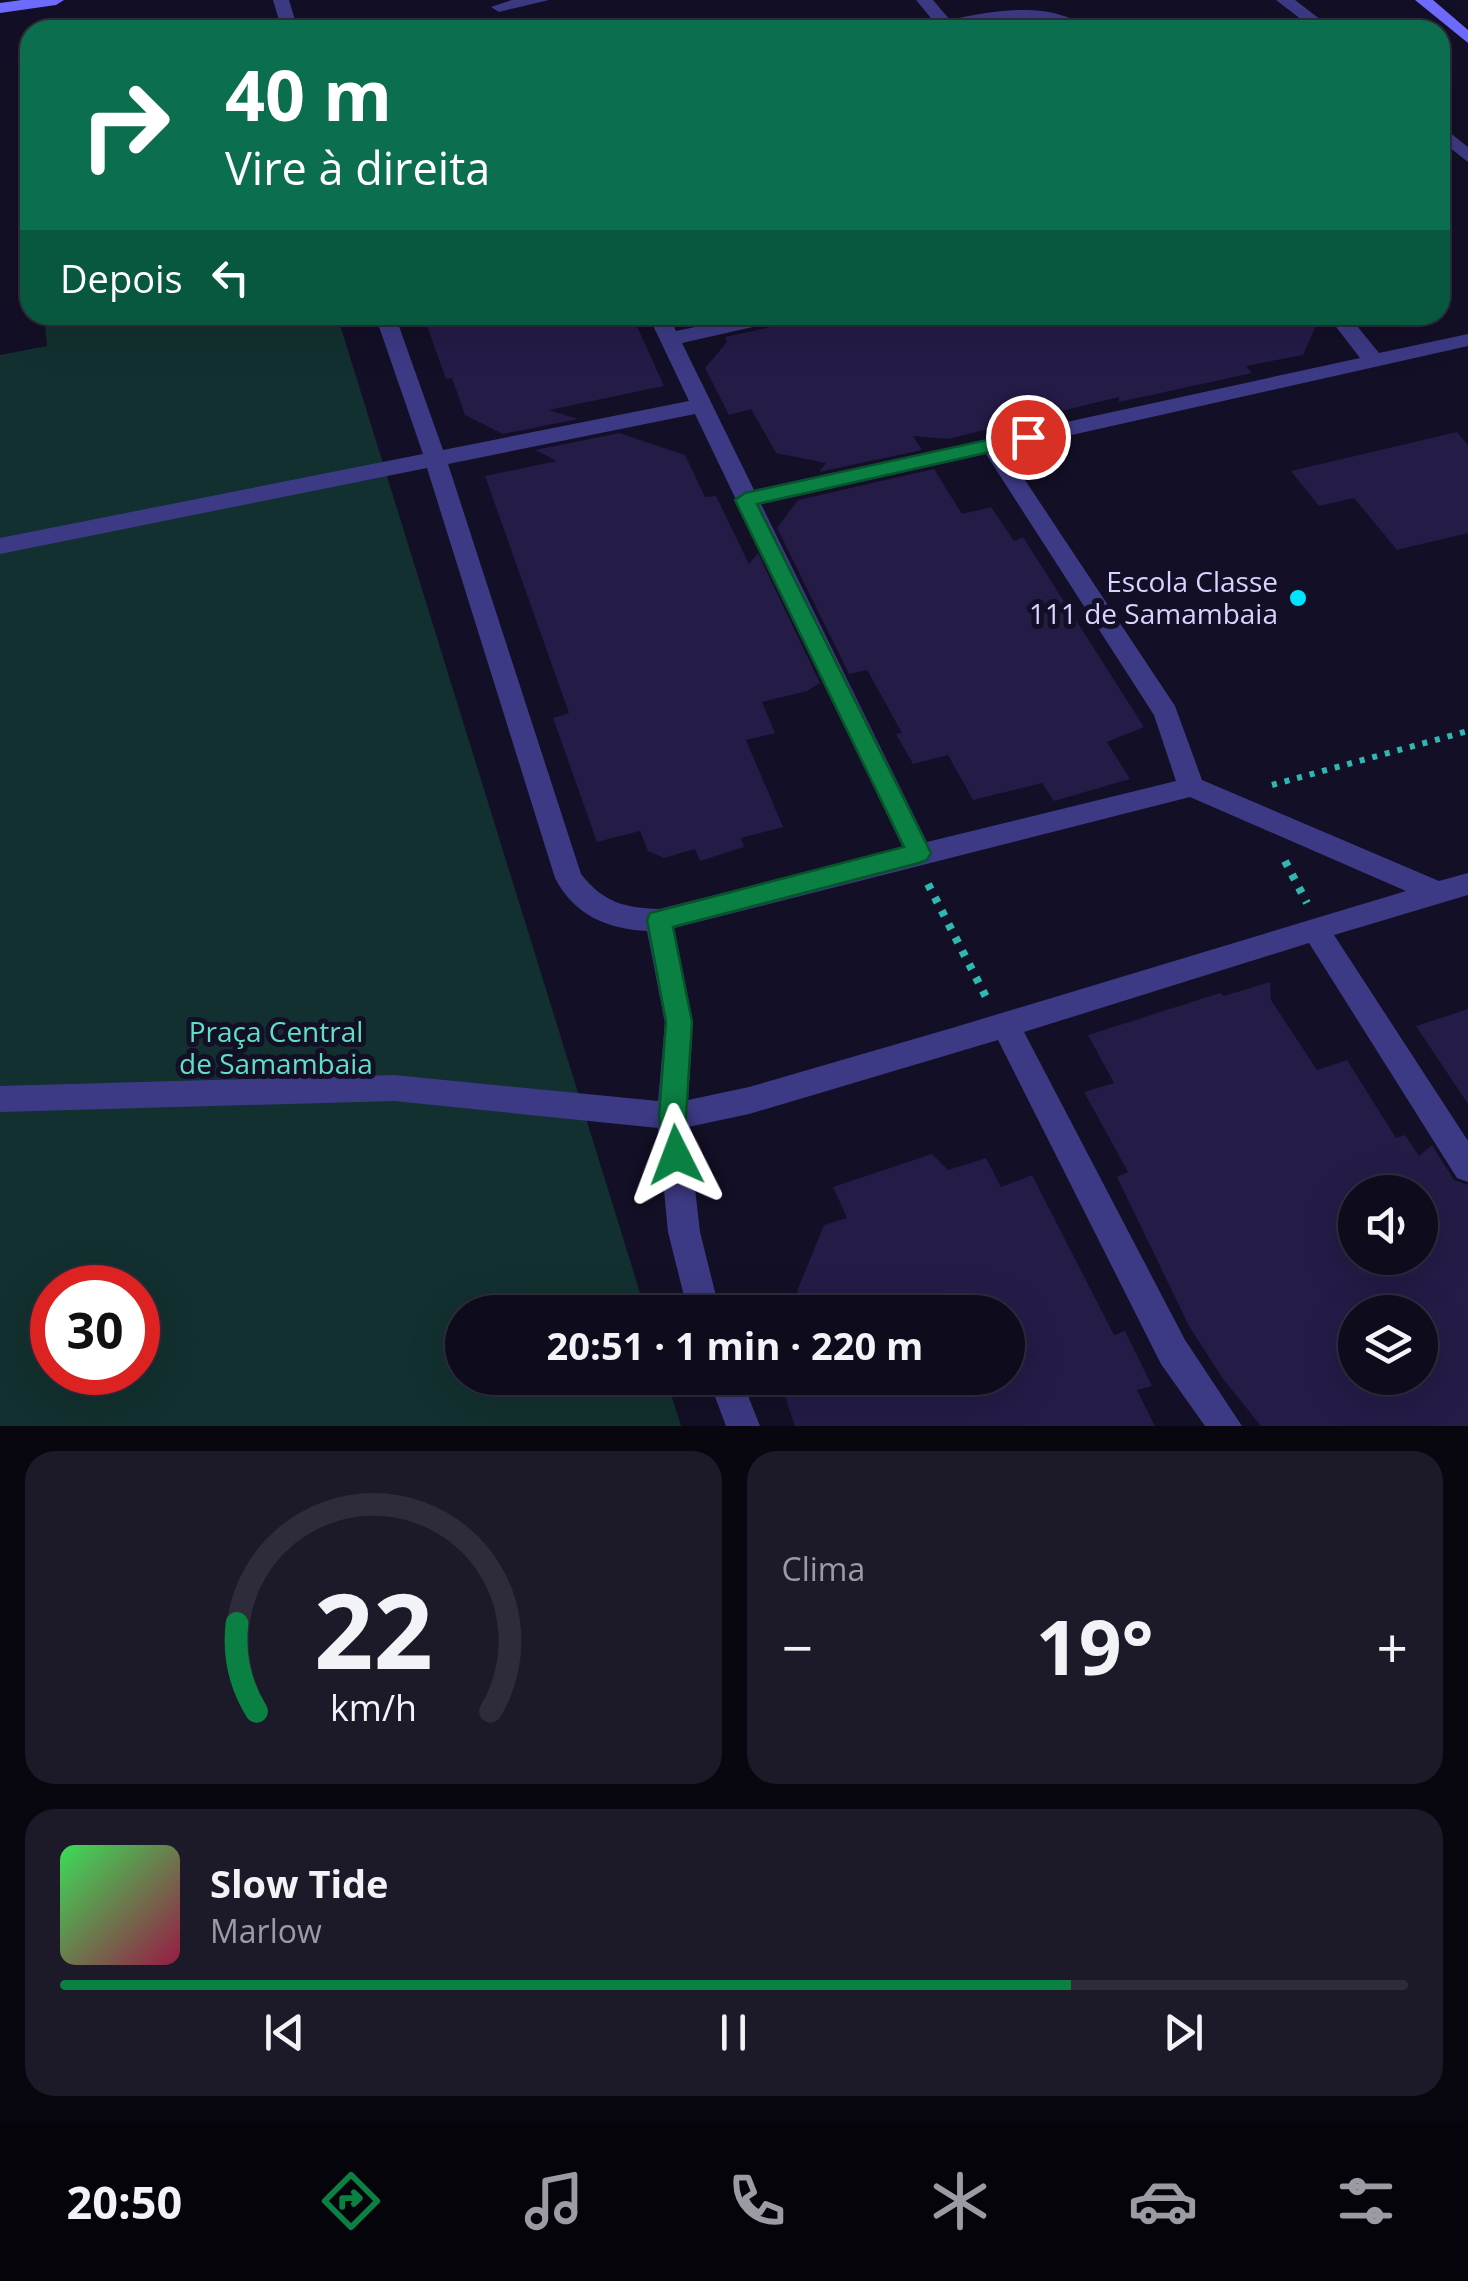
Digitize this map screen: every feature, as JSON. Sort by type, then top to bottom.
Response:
[{"type":"main road","points":[[0,8],[56,0]]},
{"type":"main road","points":[[1424,0],[1447,20]]},
{"type":"street","points":[[497,3],[541,0]]},
{"type":"street","points":[[924,0],[941,20]]},
{"type":"street","points":[[1284,0],[1312,20]]},
{"type":"street","points":[[986,20],[1026,14],[1064,20]]},
{"type":"street","points":[[1450,140],[1468,157]]},
{"type":"street","points":[[388,325],[435,458],[568,878],[585,902],[606,914],[632,920],[659,920],[1191,787],[1439,893]]},
{"type":"street","points":[[663,325],[919,853]]},
{"type":"street","points":[[670,339],[735,325]]},
{"type":"street","points":[[1345,325],[1374,361]]},
{"type":"street","points":[[745,500],[1468,340]]},
{"type":"street","points":[[0,546],[699,406]]},
{"type":"street","points":[[991,445],[1166,713],[1191,787]]},
{"type":"street","points":[[0,1100],[394,1088],[672,1116],[710,1112],[1006,1027],[1317,927],[1468,884]]},
{"type":"street","points":[[659,920],[679,1022],[672,1116],[684,1232],[700,1295]]},
{"type":"street","points":[[1317,927],[1468,1168]]},
{"type":"street","points":[[1006,1027],[1173,1352],[1225,1426]]},
{"type":"street","points":[[731,1395],[743,1426]]},
{"type":"path","points":[[1257,789],[1468,730]]},
{"type":"path","points":[[1263,818],[1317,927]]},
{"type":"path","points":[[919,853],[928,883],[950,928],[1006,1027]]},
{"type":"green space","name":"Praça Central de Samambaia","points":[[45,325],[340,325],[641,1295],[445,1295],[445,1395],[671,1395],[681,1426],[0,1426],[0,355],[47,346]]},
{"type":"building","points":[[427,325],[637,325],[664,386],[549,410],[578,419],[503,434],[465,415],[452,378],[446,379]]},
{"type":"building","points":[[781,325],[1316,325],[1303,355],[1246,366],[1252,373],[1119,402],[1119,397],[948,439],[913,436],[922,450],[819,472],[826,463],[776,453],[751,409],[729,415],[705,368],[727,342],[725,337]]},
{"type":"building","points":[[1457,432],[1468,445],[1468,533],[1397,550],[1354,498],[1319,506],[1291,471]]},
{"type":"building","points":[[619,433],[685,455],[705,497],[716,496],[749,564],[758,553],[820,683],[807,691],[762,702],[775,733],[746,740],[783,827],[741,838],[744,847],[700,861],[695,849],[664,858],[648,851],[640,831],[597,842],[553,718],[569,713],[485,476],[557,461],[535,450]]},
{"type":"building","points":[[934,469],[962,514],[991,507],[1014,541],[1023,537],[1144,727],[1107,742],[1130,779],[1054,801],[1042,783],[973,800],[948,755],[913,764],[896,734],[902,733],[867,670],[849,674],[777,528],[798,500]]},
{"type":"building","points":[[1270,982],[1271,1000],[1317,1070],[1347,1060],[1396,1138],[1405,1135],[1419,1156],[1432,1145],[1454,1180],[1468,1185],[1468,1426],[1261,1426],[1223,1379],[1189,1326],[1117,1177],[1128,1172],[1084,1092],[1114,1083],[1088,1035],[1220,993],[1224,996]]},
{"type":"building","points":[[1468,1009],[1468,1104],[1416,1026]]},
{"type":"building","points":[[932,1154],[948,1170],[986,1158],[1001,1187],[1032,1175],[1114,1335],[1125,1331],[1152,1386],[1137,1390],[1155,1426],[795,1426],[784,1395],[1025,1395],[1025,1295],[799,1295],[824,1225],[847,1218],[833,1187]]},
{"type":"place","name":"Escola Classe 111 de Samambaia","points":[[1298,598]]},
{"type":"route","points":[[676,1155],[672,1116],[679,1022],[675,986],[659,920],[919,853],[745,500],[1028,437]]}]
